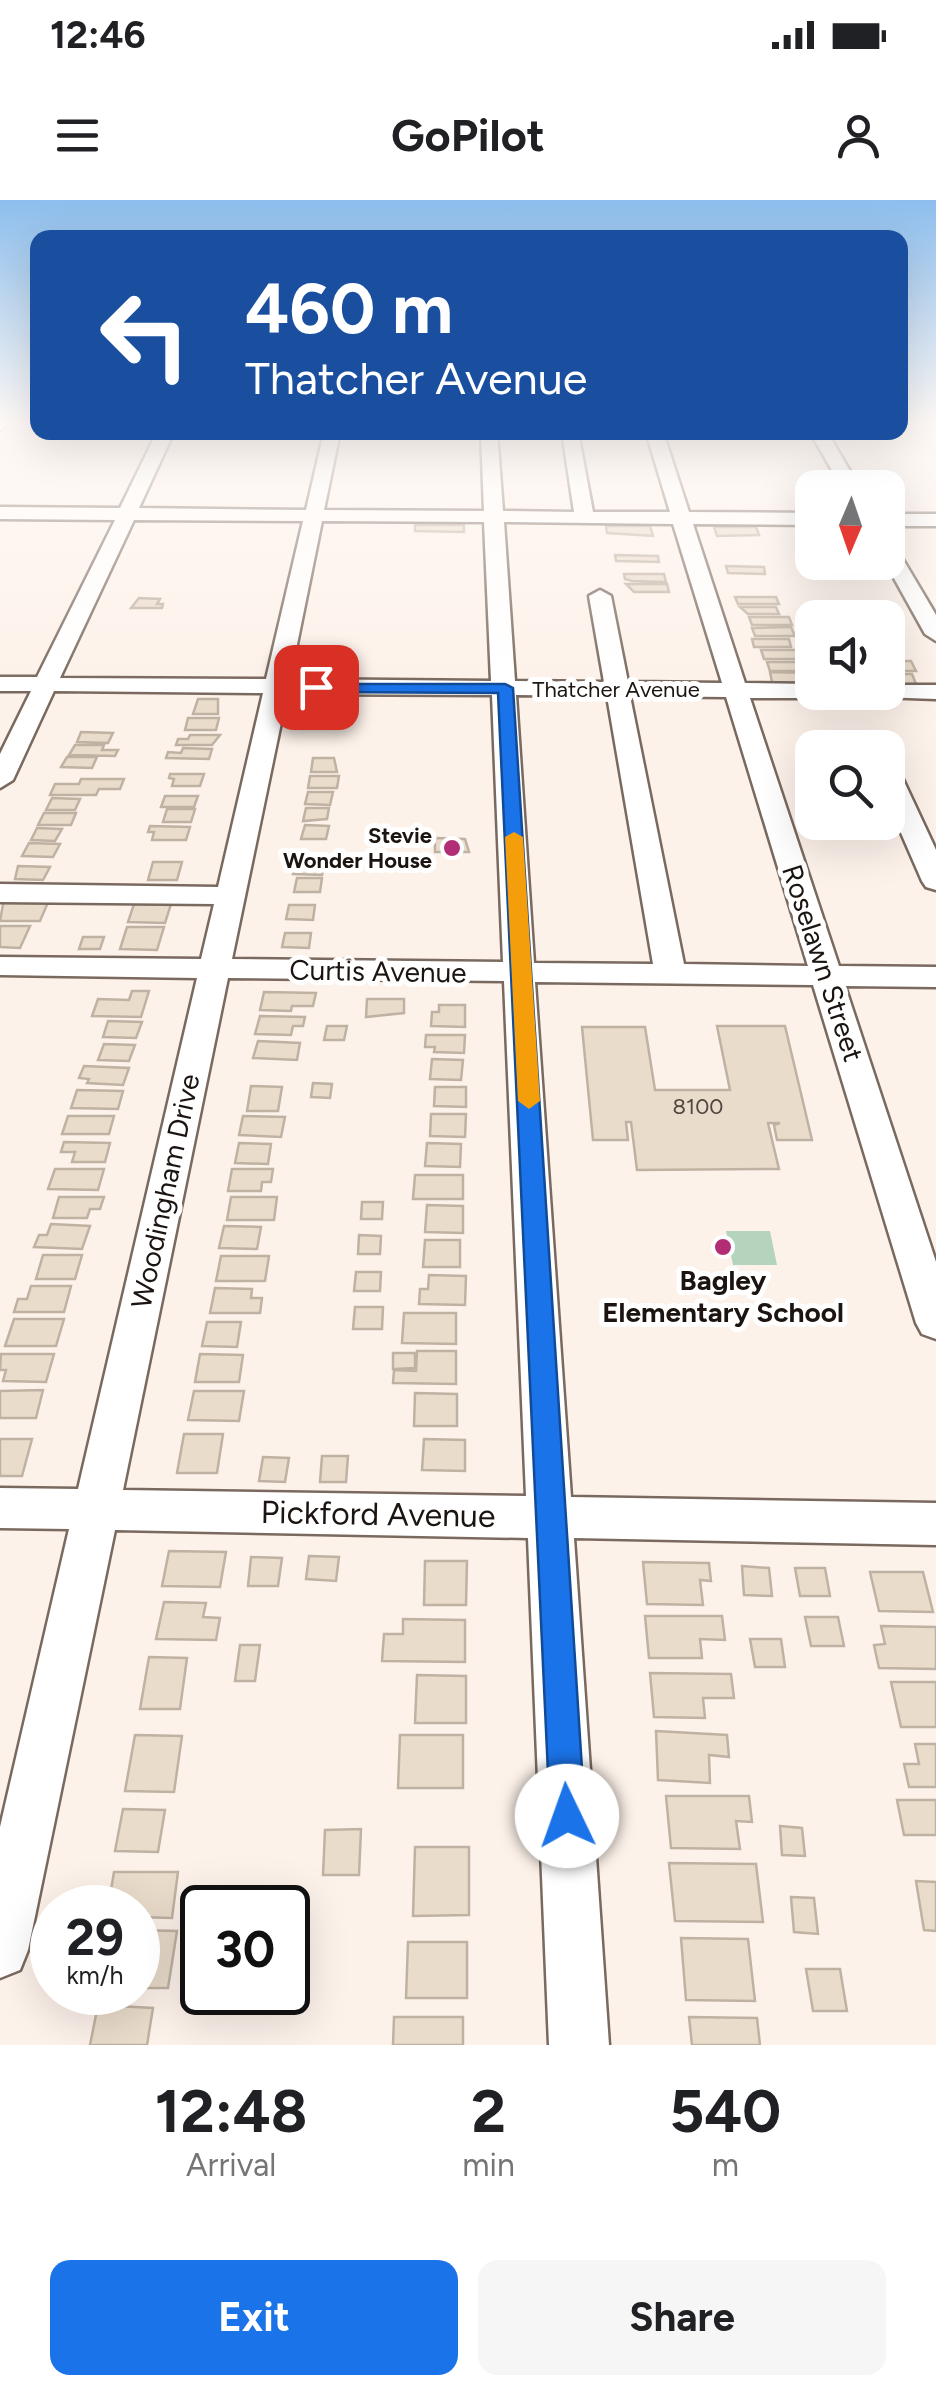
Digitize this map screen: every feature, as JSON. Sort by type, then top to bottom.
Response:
[{"type":"street","points":[[0,780],[129,509]]},
{"type":"street","name":"Woodingham Drive","points":[[0,1950],[315,509]]},
{"type":"street","points":[[493,509],[579,2045]]},
{"type":"street","points":[[583,509],[585,518]]},
{"type":"street","name":"Roselawn Street","points":[[678,509],[936,1323]]},
{"type":"street","points":[[0,513],[795,519]]},
{"type":"street","points":[[905,520],[936,520]]},
{"type":"street","points":[[905,580],[936,634]]},
{"type":"street","points":[[600,596],[670,974]]},
{"type":"street","name":"Thatcher Avenue","points":[[0,684],[795,691]]},
{"type":"street","points":[[905,692],[936,692]]},
{"type":"street","points":[[905,813],[936,881]]},
{"type":"street","points":[[0,893],[231,896]]},
{"type":"street","name":"Curtis Avenue","points":[[0,966],[936,977]]},
{"type":"street","name":"Pickford Avenue","points":[[0,1508],[936,1524]]},
{"type":"green space","points":[[726,1231],[770,1231],[777,1265],[733,1265]]},
{"type":"building","points":[[415,525],[464,525],[464,532],[415,531]]},
{"type":"building","points":[[606,526],[650,526],[653,536],[607,533]]},
{"type":"building","points":[[714,527],[756,527],[759,535],[717,536]]},
{"type":"building","points":[[615,555],[658,556],[659,562],[616,561]]},
{"type":"building","points":[[726,566],[764,567],[765,574],[728,573]]},
{"type":"building","points":[[624,574],[664,574],[666,582],[632,581],[625,579]]},
{"type":"building","points":[[626,584],[667,584],[669,592],[634,592]]},
{"type":"building","points":[[735,597],[776,597],[779,604],[738,604]]},
{"type":"building","points":[[139,598],[160,599],[157,604],[163,604],[162,608],[131,608]]},
{"type":"building","points":[[740,607],[776,607],[779,614],[748,614]]},
{"type":"building","points":[[749,617],[789,617],[792,625],[752,625]]},
{"type":"building","points":[[791,627],[795,636],[755,636],[752,628]]},
{"type":"building","points":[[752,639],[789,639],[791,647],[754,647]]},
{"type":"building","points":[[761,650],[795,650],[795,659],[764,659]]},
{"type":"building","points":[[905,661],[911,661],[916,671],[905,671]]},
{"type":"building","points":[[767,662],[795,662],[795,671],[770,671]]},
{"type":"building","points":[[770,672],[795,673],[795,683],[772,682]]},
{"type":"building","points":[[905,674],[912,674],[916,684],[905,684]]},
{"type":"building","points":[[198,699],[218,699],[218,714],[193,714]]},
{"type":"building","points":[[188,718],[219,718],[216,730],[185,730]]},
{"type":"building","points":[[81,732],[113,733],[108,743],[77,742]]},
{"type":"building","points":[[190,735],[220,735],[212,745],[176,745],[178,739],[188,739]]},
{"type":"building","points":[[75,745],[104,745],[102,750],[118,750],[115,756],[69,755]]},
{"type":"building","points":[[183,748],[212,749],[209,759],[166,758],[168,752],[181,753]]},
{"type":"building","points":[[67,757],[97,757],[92,768],[61,767]]},
{"type":"building","points":[[313,758],[334,758],[337,772],[311,772]]},
{"type":"building","points":[[170,774],[204,774],[200,786],[172,786],[174,779],[169,778]]},
{"type":"building","points":[[310,776],[339,776],[337,788],[308,788]]},
{"type":"building","points":[[81,779],[124,779],[120,789],[99,789],[96,795],[50,795],[55,784],[79,784]]},
{"type":"building","points":[[308,792],[333,792],[330,805],[305,804]]},
{"type":"building","points":[[165,796],[198,796],[194,807],[161,807]]},
{"type":"building","points":[[52,798],[80,799],[75,810],[46,810]]},
{"type":"building","points":[[306,808],[329,808],[327,819],[303,821]]},
{"type":"building","points":[[167,809],[195,809],[191,822],[163,822]]},
{"type":"building","points":[[44,813],[76,813],[71,825],[38,825]]},
{"type":"building","points":[[305,825],[329,826],[326,839],[301,839]]},
{"type":"building","points":[[150,826],[190,827],[186,840],[152,840],[154,832],[148,832]]},
{"type":"building","points":[[37,828],[62,829],[55,841],[31,840]]},
{"type":"building","name":"Stevie Wonder House","points":[[435,838],[465,839],[469,852],[435,852]]},
{"type":"building","points":[[29,843],[60,844],[53,857],[22,856]]},
{"type":"building","points":[[296,860],[326,861],[322,875],[293,874]]},
{"type":"building","points":[[153,862],[182,862],[177,880],[148,880]]},
{"type":"building","points":[[18,866],[50,867],[43,880],[15,879]]},
{"type":"building","points":[[297,878],[322,878],[320,892],[294,892]]},
{"type":"building","points":[[4,899],[49,900],[40,921],[0,921]]},
{"type":"building","points":[[135,901],[172,901],[165,923],[128,922]]},
{"type":"building","points":[[289,905],[315,905],[313,920],[286,919]]},
{"type":"building","points":[[0,926],[30,926],[20,948],[0,947]]},
{"type":"building","points":[[127,927],[164,927],[157,950],[120,949]]},
{"type":"building","points":[[285,933],[311,933],[309,948],[282,947]]},
{"type":"building","points":[[83,937],[104,937],[100,949],[79,949]]},
{"type":"building","points":[[132,991],[149,991],[141,1017],[92,1016],[98,999],[129,1000]]},
{"type":"building","points":[[264,992],[316,993],[313,1006],[292,1006],[291,1011],[260,1010]]},
{"type":"building","points":[[367,999],[404,999],[404,1013],[366,1017]]},
{"type":"building","points":[[439,1005],[465,1005],[465,1027],[431,1026],[432,1012],[439,1012]]},
{"type":"building","points":[[260,1016],[305,1017],[303,1026],[293,1026],[291,1035],[255,1034]]},
{"type":"building","points":[[108,1021],[142,1022],[136,1038],[103,1037]]},
{"type":"building","points":[[327,1026],[347,1026],[344,1040],[324,1040]]},
{"type":"building","points":[[717,1026],[785,1026],[812,1140],[777,1140],[774,1125],[780,1123],[768,1123],[779,1169],[637,1170],[631,1122],[626,1122],[628,1140],[593,1140],[582,1027],[645,1027],[655,1090],[730,1090]]},
{"type":"building","points":[[426,1035],[465,1035],[464,1053],[434,1052],[435,1047],[425,1047]]},
{"type":"building","points":[[258,1041],[300,1043],[297,1060],[253,1058]]},
{"type":"building","points":[[104,1044],[135,1045],[129,1061],[98,1060]]},
{"type":"building","points":[[432,1059],[463,1060],[461,1080],[430,1079]]},
{"type":"building","points":[[84,1066],[129,1068],[123,1085],[87,1083],[89,1079],[79,1078]]},
{"type":"building","points":[[313,1083],[332,1084],[330,1098],[311,1097]]},
{"type":"building","points":[[251,1086],[282,1087],[278,1111],[247,1111]]},
{"type":"building","points":[[435,1087],[466,1087],[466,1107],[434,1106]]},
{"type":"building","points":[[77,1090],[123,1091],[118,1109],[71,1108]]},
{"type":"building","points":[[431,1114],[466,1114],[465,1137],[430,1136]]},
{"type":"building","points":[[68,1116],[114,1116],[109,1134],[62,1134]]},
{"type":"building","points":[[243,1116],[285,1117],[281,1137],[239,1135]]},
{"type":"building","points":[[64,1142],[110,1143],[105,1162],[72,1162],[75,1152],[61,1152]]},
{"type":"building","points":[[239,1143],[271,1144],[268,1164],[235,1163]]},
{"type":"building","points":[[427,1143],[461,1144],[460,1167],[425,1166]]},
{"type":"building","points":[[55,1169],[104,1169],[98,1190],[48,1189]]},
{"type":"building","points":[[232,1169],[273,1169],[271,1182],[262,1182],[261,1191],[228,1191]]},
{"type":"building","points":[[415,1175],[463,1175],[463,1199],[413,1199]]},
{"type":"building","points":[[59,1197],[104,1197],[100,1209],[90,1209],[87,1218],[53,1218]]},
{"type":"building","points":[[231,1197],[277,1197],[274,1220],[227,1220]]},
{"type":"building","points":[[362,1202],[383,1202],[382,1219],[361,1219]]},
{"type":"building","points":[[427,1205],[463,1206],[463,1233],[425,1232]]},
{"type":"building","points":[[51,1224],[90,1226],[82,1249],[34,1247],[39,1235],[47,1235]]},
{"type":"building","points":[[224,1226],[261,1227],[257,1249],[219,1248]]},
{"type":"building","points":[[359,1235],[381,1236],[380,1254],[358,1254]]},
{"type":"building","points":[[425,1240],[460,1240],[460,1267],[423,1267]]},
{"type":"building","points":[[43,1255],[82,1255],[75,1279],[36,1279]]},
{"type":"building","points":[[221,1256],[269,1256],[265,1281],[216,1281]]},
{"type":"building","points":[[356,1272],[381,1272],[380,1291],[354,1291]]},
{"type":"building","points":[[429,1275],[466,1276],[465,1305],[419,1304],[420,1289],[428,1289]]},
{"type":"building","points":[[31,1286],[71,1286],[64,1312],[14,1312],[18,1299],[27,1299]]},
{"type":"building","points":[[215,1288],[252,1289],[251,1298],[262,1298],[260,1313],[210,1313]]},
{"type":"building","points":[[355,1307],[383,1307],[382,1329],[353,1329]]},
{"type":"building","points":[[404,1313],[456,1313],[456,1344],[402,1343]]},
{"type":"building","points":[[14,1319],[64,1319],[56,1346],[5,1346]]},
{"type":"building","points":[[207,1322],[241,1322],[237,1347],[202,1346]]},
{"type":"building","points":[[417,1351],[456,1351],[456,1384],[393,1383],[394,1370],[416,1371]]},
{"type":"building","points":[[393,1353],[415,1353],[415,1368],[393,1369]]},
{"type":"building","points":[[1,1354],[54,1354],[46,1382],[3,1381],[6,1370],[0,1370]]},
{"type":"building","points":[[200,1354],[243,1355],[239,1382],[195,1382]]},
{"type":"building","points":[[43,1390],[36,1418],[0,1418],[0,1391]]},
{"type":"building","points":[[194,1391],[244,1391],[239,1421],[188,1420]]},
{"type":"building","points":[[415,1393],[457,1394],[457,1426],[414,1426]]},
{"type":"building","points":[[184,1434],[223,1434],[217,1473],[177,1473]]},
{"type":"building","points":[[0,1439],[32,1439],[22,1476],[0,1476]]},
{"type":"building","points":[[424,1439],[465,1440],[465,1471],[422,1470]]},
{"type":"building","points":[[322,1456],[348,1456],[346,1482],[320,1482]]},
{"type":"building","points":[[263,1457],[289,1458],[285,1482],[259,1481]]},
{"type":"building","points":[[169,1551],[226,1552],[220,1587],[162,1586]]},
{"type":"building","points":[[309,1556],[339,1557],[336,1581],[306,1579]]},
{"type":"building","points":[[251,1557],[282,1558],[278,1586],[248,1586]]},
{"type":"building","points":[[425,1561],[467,1561],[466,1605],[424,1605]]},
{"type":"building","points":[[643,1562],[709,1563],[711,1581],[700,1580],[703,1605],[647,1604]]},
{"type":"building","points":[[742,1566],[769,1568],[772,1596],[744,1595]]},
{"type":"building","points":[[795,1568],[825,1568],[830,1596],[800,1596]]},
{"type":"building","points":[[870,1572],[923,1572],[933,1612],[879,1611]]},
{"type":"building","points":[[164,1602],[206,1603],[203,1617],[220,1618],[216,1640],[156,1639]]},
{"type":"building","points":[[645,1616],[722,1616],[725,1640],[700,1639],[702,1658],[649,1658]]},
{"type":"building","points":[[805,1617],[838,1617],[844,1646],[811,1646]]},
{"type":"building","points":[[403,1619],[465,1620],[465,1662],[382,1661],[384,1634],[403,1634]]},
{"type":"building","points":[[881,1626],[936,1627],[936,1669],[879,1668],[874,1645],[885,1644]]},
{"type":"building","points":[[750,1639],[781,1639],[785,1667],[755,1667]]},
{"type":"building","points":[[240,1645],[260,1645],[255,1681],[235,1681]]},
{"type":"building","points":[[149,1657],[187,1658],[180,1709],[140,1709]]},
{"type":"building","points":[[650,1673],[731,1674],[734,1698],[703,1698],[705,1718],[654,1717]]},
{"type":"building","points":[[417,1675],[466,1676],[466,1723],[415,1723]]},
{"type":"building","points":[[891,1682],[936,1682],[936,1727],[901,1727]]},
{"type":"building","points":[[656,1731],[727,1735],[729,1757],[709,1755],[710,1783],[658,1780]]},
{"type":"building","points":[[135,1735],[182,1736],[174,1792],[125,1791]]},
{"type":"building","points":[[400,1735],[463,1735],[463,1788],[398,1788]]},
{"type":"building","points":[[915,1744],[936,1744],[936,1787],[909,1787],[904,1764],[919,1764]]},
{"type":"building","points":[[666,1796],[749,1796],[752,1822],[736,1821],[740,1849],[671,1848]]},
{"type":"building","points":[[897,1800],[936,1800],[936,1835],[904,1835]]},
{"type":"building","points":[[123,1809],[165,1810],[158,1852],[115,1851]]},
{"type":"building","points":[[780,1826],[802,1828],[805,1856],[782,1855]]},
{"type":"building","points":[[361,1829],[359,1875],[323,1875],[325,1830]]},
{"type":"building","points":[[415,1847],[469,1847],[469,1915],[413,1916]]},
{"type":"building","points":[[669,1863],[756,1864],[763,1922],[675,1921]]},
{"type":"building","points":[[114,1872],[178,1872],[172,1918],[160,1918],[160,1885],[112,1885]]},
{"type":"building","points":[[916,1881],[936,1882],[936,1931],[924,1930]]},
{"type":"building","points":[[791,1897],[814,1898],[818,1934],[794,1932]]},
{"type":"building","points":[[160,1931],[177,1931],[168,1988],[160,1988]]},
{"type":"building","points":[[681,1938],[748,1939],[755,2001],[686,2000]]},
{"type":"building","points":[[408,1942],[467,1942],[467,1998],[406,1998]]},
{"type":"building","points":[[806,1969],[840,1969],[847,2011],[813,2011]]},
{"type":"building","points":[[96,2015],[152,2015],[147,2045],[90,2045]]},
{"type":"building","points":[[394,2017],[463,2017],[463,2045],[393,2045]]},
{"type":"building","points":[[689,2017],[757,2018],[760,2045],[692,2045]]},
{"type":"slow traffic","points":[[514,837],[529,1101]]},
{"type":"place","name":"Stevie Wonder House","points":[[452,848]]},
{"type":"place","name":"Bagley Elementary School","points":[[723,1247]]},
{"type":"route","points":[[316,687],[505,688],[567,1816]]}]
